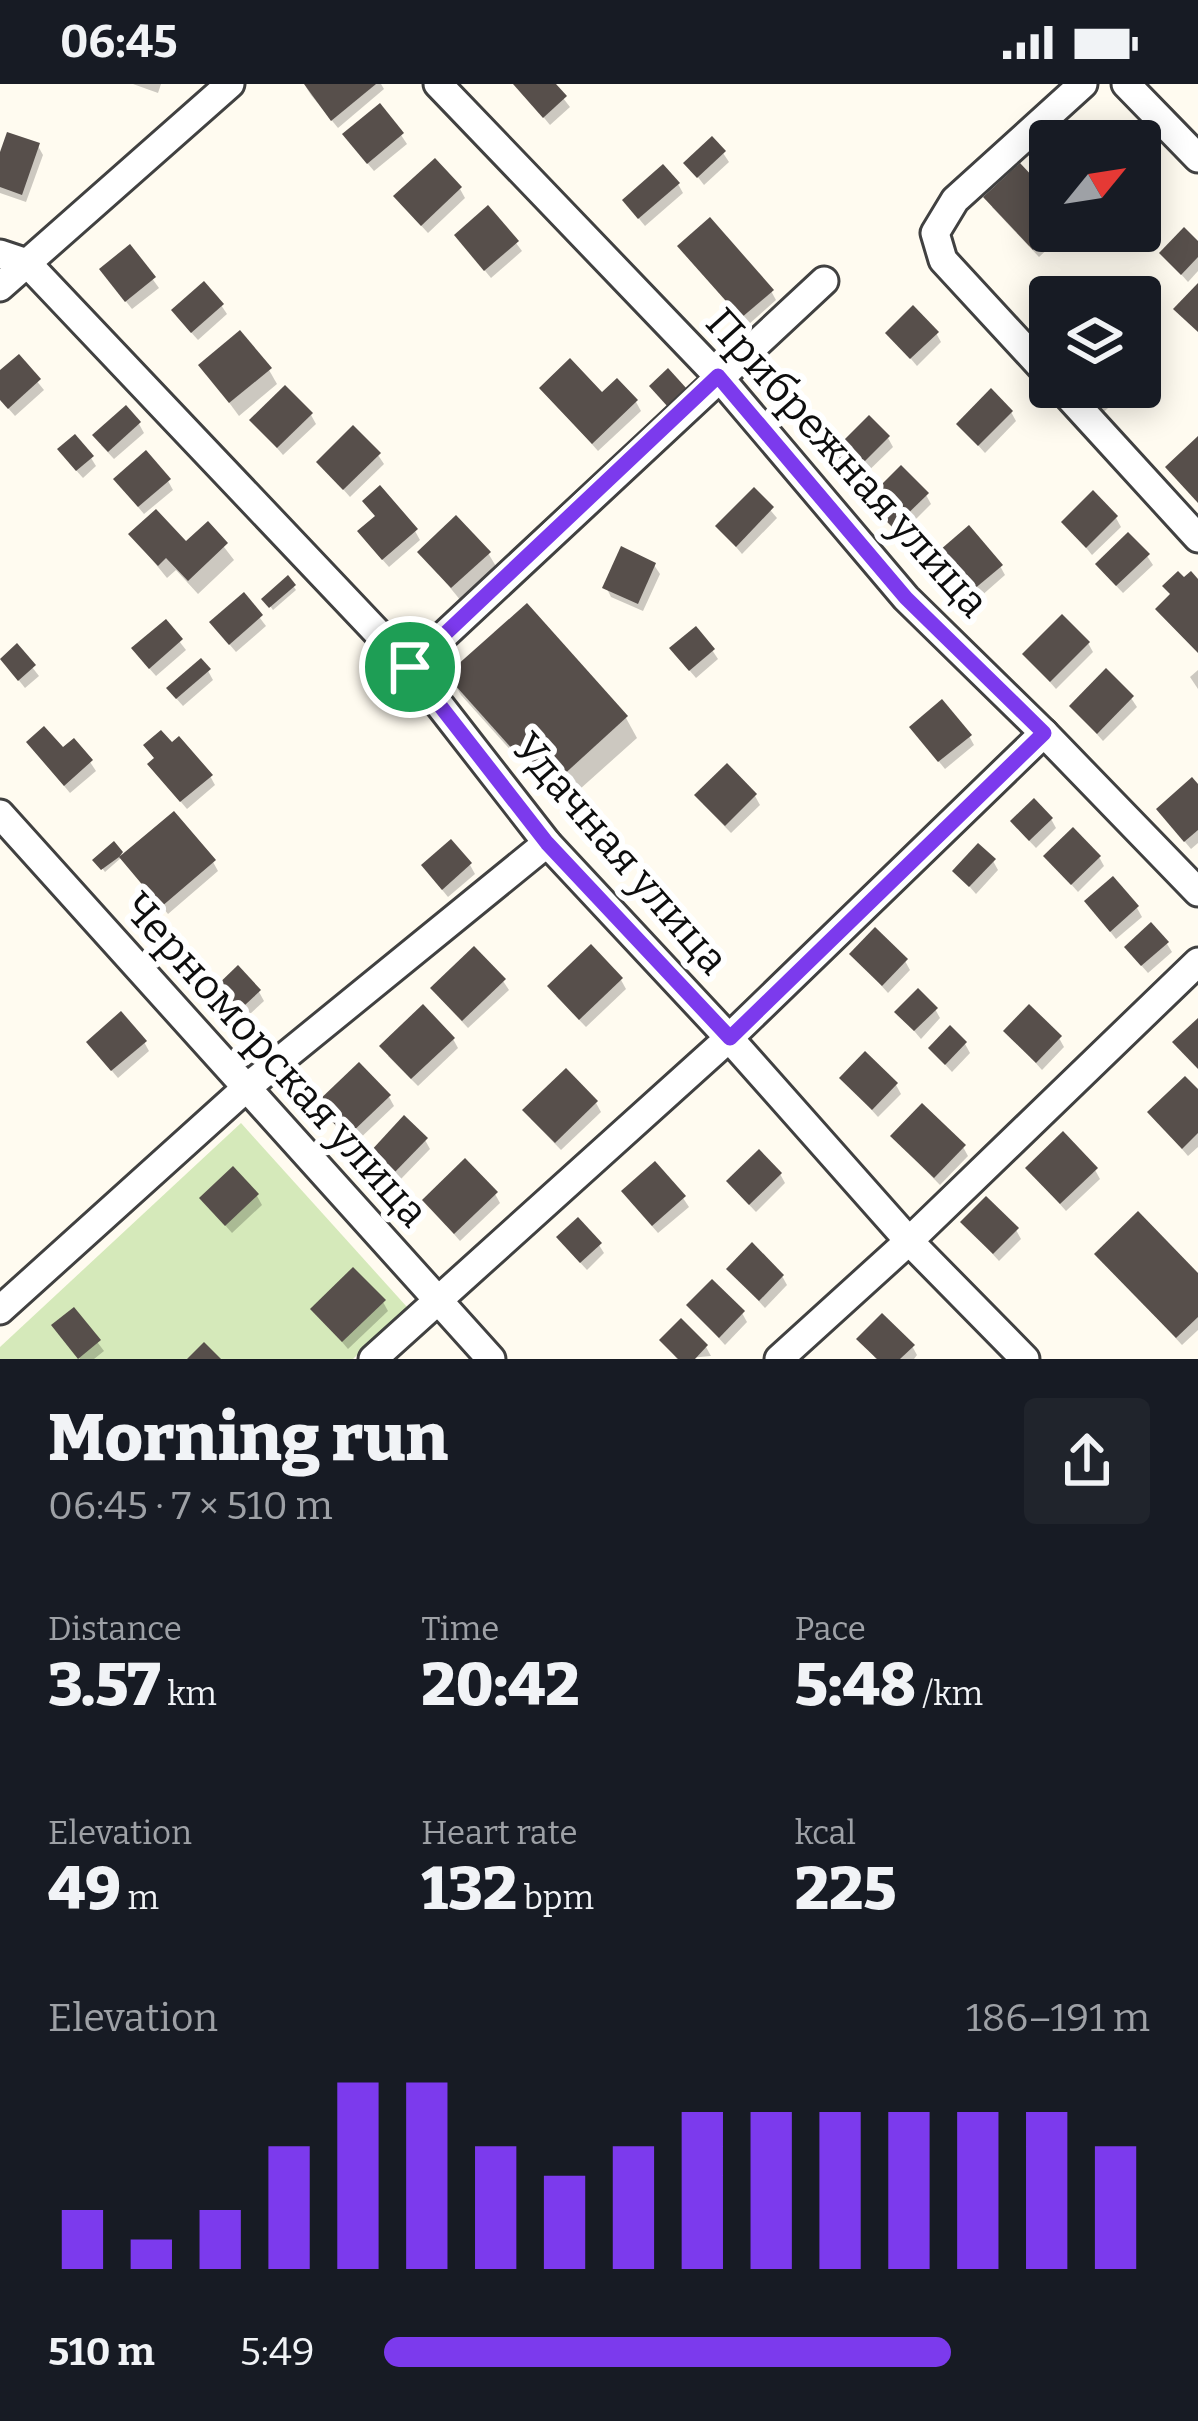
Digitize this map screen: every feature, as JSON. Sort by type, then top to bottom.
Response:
[{"type":"street","points":[[0,287],[14,258],[230,84]]},
{"type":"street","name":"Прибрежная улица","points":[[438,84],[718,376],[906,598],[1198,892]]},
{"type":"street","points":[[1029,353],[944,260],[935,233],[956,200],[1082,84]]},
{"type":"street","points":[[1126,84],[1198,158]]},
{"type":"street","name":"Удачная улица","points":[[14,258],[410,667],[547,843],[730,1038],[910,1241],[1025,1359]]},
{"type":"street","points":[[410,667],[824,281]]},
{"type":"street","points":[[1079,408],[1198,538]]},
{"type":"street","points":[[373,1359],[730,1038],[1044,733]]},
{"type":"street","name":"Черноморская улица","points":[[0,814],[491,1359]]},
{"type":"street","points":[[0,1310],[245,1088],[547,843]]},
{"type":"street","points":[[779,1359],[910,1241],[1198,962]]},
{"type":"green space","points":[[241,1123],[407,1307],[353,1359],[0,1359],[0,1347]]},
{"type":"building","points":[[304,84],[376,84],[331,121]]},
{"type":"building","points":[[513,84],[556,84],[567,96],[543,118]]},
{"type":"building","points":[[380,103],[404,133],[367,164],[342,134]]},
{"type":"building","points":[[7,132],[40,143],[22,195],[0,187],[0,152]]},
{"type":"building","points":[[712,136],[726,151],[697,178],[683,163]]},
{"type":"building","points":[[435,158],[462,187],[421,226],[393,196]]},
{"type":"building","points":[[1020,163],[1029,173],[1029,246],[983,197]]},
{"type":"building","points":[[663,164],[680,183],[638,219],[622,200]]},
{"type":"building","points":[[488,205],[519,241],[484,271],[454,235]]},
{"type":"building","points":[[710,217],[774,290],[741,318],[677,246]]},
{"type":"building","points":[[1184,227],[1198,241],[1198,257],[1181,275],[1161,251]]},
{"type":"building","points":[[130,244],[156,277],[125,302],[99,269]]},
{"type":"building","points":[[204,281],[224,304],[191,333],[171,310]]},
{"type":"building","points":[[1198,283],[1198,332],[1173,309]]},
{"type":"building","points":[[913,305],[939,332],[910,359],[885,333]]},
{"type":"building","points":[[240,330],[272,368],[229,403],[198,365]]},
{"type":"building","points":[[19,354],[41,379],[8,409],[0,400],[0,370]]},
{"type":"building","points":[[570,358],[602,392],[617,378],[638,400],[592,444],[539,388]]},
{"type":"building","points":[[668,368],[687,389],[668,407],[649,386]]},
{"type":"building","points":[[285,385],[313,413],[277,448],[249,420]]},
{"type":"building","points":[[991,388],[1013,411],[978,446],[956,424]]},
{"type":"building","points":[[126,405],[141,422],[108,452],[92,435]]},
{"type":"building","points":[[869,415],[890,436],[850,476],[829,455]]},
{"type":"building","points":[[353,425],[381,453],[343,490],[316,462]]},
{"type":"building","points":[[75,434],[94,456],[76,471],[57,449]]},
{"type":"building","points":[[1198,436],[1198,503],[1165,467]]},
{"type":"building","points":[[146,450],[171,479],[138,507],[113,479]]},
{"type":"building","points":[[901,465],[929,493],[893,528],[866,500]]},
{"type":"building","points":[[380,485],[418,529],[382,560],[357,531],[375,516],[362,501]]},
{"type":"building","points":[[754,487],[774,507],[736,547],[715,526]]},
{"type":"building","points":[[1093,490],[1118,516],[1086,548],[1061,522]]},
{"type":"building","points":[[156,509],[186,541],[208,521],[228,543],[188,581],[166,558],[158,566],[128,534]]},
{"type":"building","points":[[456,515],[491,552],[451,588],[417,552]]},
{"type":"building","points":[[969,525],[1003,565],[973,590],[940,550]]},
{"type":"building","points":[[1128,532],[1150,554],[1116,586],[1095,564]]},
{"type":"building","points":[[621,546],[656,563],[638,604],[602,588]]},
{"type":"building","points":[[1178,571],[1184,577],[1191,571],[1198,579],[1198,653],[1155,609],[1170,594],[1162,586]]},
{"type":"building","points":[[288,575],[296,585],[269,608],[261,599]]},
{"type":"building","points":[[244,592],[263,615],[229,645],[209,622]]},
{"type":"building","points":[[527,603],[628,716],[548,789],[446,675]]},
{"type":"building","points":[[1062,614],[1090,642],[1050,682],[1022,654]]},
{"type":"building","points":[[166,619],[183,639],[149,669],[131,648]]},
{"type":"building","points":[[696,626],[715,649],[689,671],[669,648]]},
{"type":"building","points":[[17,643],[36,665],[18,681],[0,659]]},
{"type":"building","points":[[201,658],[211,669],[176,699],[166,688]]},
{"type":"building","points":[[1106,668],[1134,696],[1097,734],[1069,706]]},
{"type":"building","points":[[942,699],[972,735],[938,762],[909,727]]},
{"type":"building","points":[[44,726],[63,747],[74,738],[93,760],[64,786],[26,742]]},
{"type":"building","points":[[161,730],[172,742],[179,736],[213,775],[180,802],[147,764],[154,758],[143,745]]},
{"type":"building","points":[[727,763],[757,794],[725,826],[694,795]]},
{"type":"building","points":[[1192,777],[1198,784],[1198,830],[1184,842],[1156,809]]},
{"type":"building","points":[[1034,798],[1053,818],[1029,841],[1010,821]]},
{"type":"building","points":[[174,811],[216,860],[161,907],[119,857]]},
{"type":"building","points":[[1073,827],[1101,856],[1071,885],[1043,856]]},
{"type":"building","points":[[451,839],[472,863],[442,890],[421,865]]},
{"type":"building","points":[[114,841],[123,852],[101,870],[92,860]]},
{"type":"building","points":[[978,843],[996,859],[969,887],[952,871]]},
{"type":"building","points":[[1113,876],[1139,906],[1110,932],[1084,901]]},
{"type":"building","points":[[1151,922],[1169,942],[1141,966],[1124,947]]},
{"type":"building","points":[[875,927],[908,959],[882,986],[849,954]]},
{"type":"building","points":[[591,944],[623,978],[579,1020],[547,986]]},
{"type":"building","points":[[474,946],[506,979],[462,1021],[430,988]]},
{"type":"building","points":[[238,965],[261,990],[230,1019],[208,994]]},
{"type":"building","points":[[918,988],[938,1008],[914,1031],[894,1012]]},
{"type":"building","points":[[423,1004],[455,1038],[411,1079],[379,1046]]},
{"type":"building","points":[[1029,1004],[1062,1036],[1036,1063],[1003,1031]]},
{"type":"building","points":[[121,1011],[147,1041],[111,1071],[86,1042]]},
{"type":"building","points":[[1198,1018],[1198,1069],[1172,1042]]},
{"type":"building","points":[[950,1025],[967,1042],[945,1065],[928,1048]]},
{"type":"building","points":[[865,1051],[898,1083],[872,1110],[839,1078]]},
{"type":"building","points":[[359,1062],[391,1095],[347,1137],[315,1104]]},
{"type":"building","points":[[566,1068],[598,1101],[555,1143],[522,1110]]},
{"type":"building","points":[[1185,1076],[1198,1089],[1198,1133],[1182,1149],[1147,1112]]},
{"type":"building","points":[[922,1103],[966,1145],[934,1178],[890,1136]]},
{"type":"building","points":[[404,1115],[428,1138],[392,1175],[369,1153]]},
{"type":"building","points":[[1063,1131],[1098,1168],[1060,1204],[1025,1168]]},
{"type":"building","points":[[759,1149],[782,1173],[749,1205],[726,1181]]},
{"type":"building","points":[[465,1158],[498,1192],[454,1234],[422,1200]]},
{"type":"building","points":[[655,1161],[686,1196],[652,1226],[621,1191]]},
{"type":"building","points":[[233,1166],[259,1194],[225,1226],[199,1198]]},
{"type":"building","points":[[986,1196],[1019,1228],[993,1254],[960,1222]]},
{"type":"building","points":[[1138,1211],[1198,1273],[1198,1317],[1176,1338],[1094,1254]]},
{"type":"building","points":[[578,1217],[602,1243],[580,1263],[556,1237]]},
{"type":"building","points":[[752,1242],[784,1275],[759,1301],[726,1269]]},
{"type":"building","points":[[353,1267],[386,1300],[342,1342],[310,1309]]},
{"type":"building","points":[[712,1279],[745,1311],[719,1338],[686,1305]]},
{"type":"building","points":[[74,1307],[101,1340],[78,1359],[51,1325]]},
{"type":"building","points":[[882,1313],[915,1345],[900,1359],[877,1359],[856,1339]]},
{"type":"building","points":[[681,1318],[708,1345],[695,1359],[678,1359],[659,1340]]},
{"type":"building","points":[[204,1342],[221,1359],[187,1359]]},
{"type":"route","points":[[718,376],[906,598],[1044,733],[730,1038],[547,843],[410,667],[718,376]]}]
